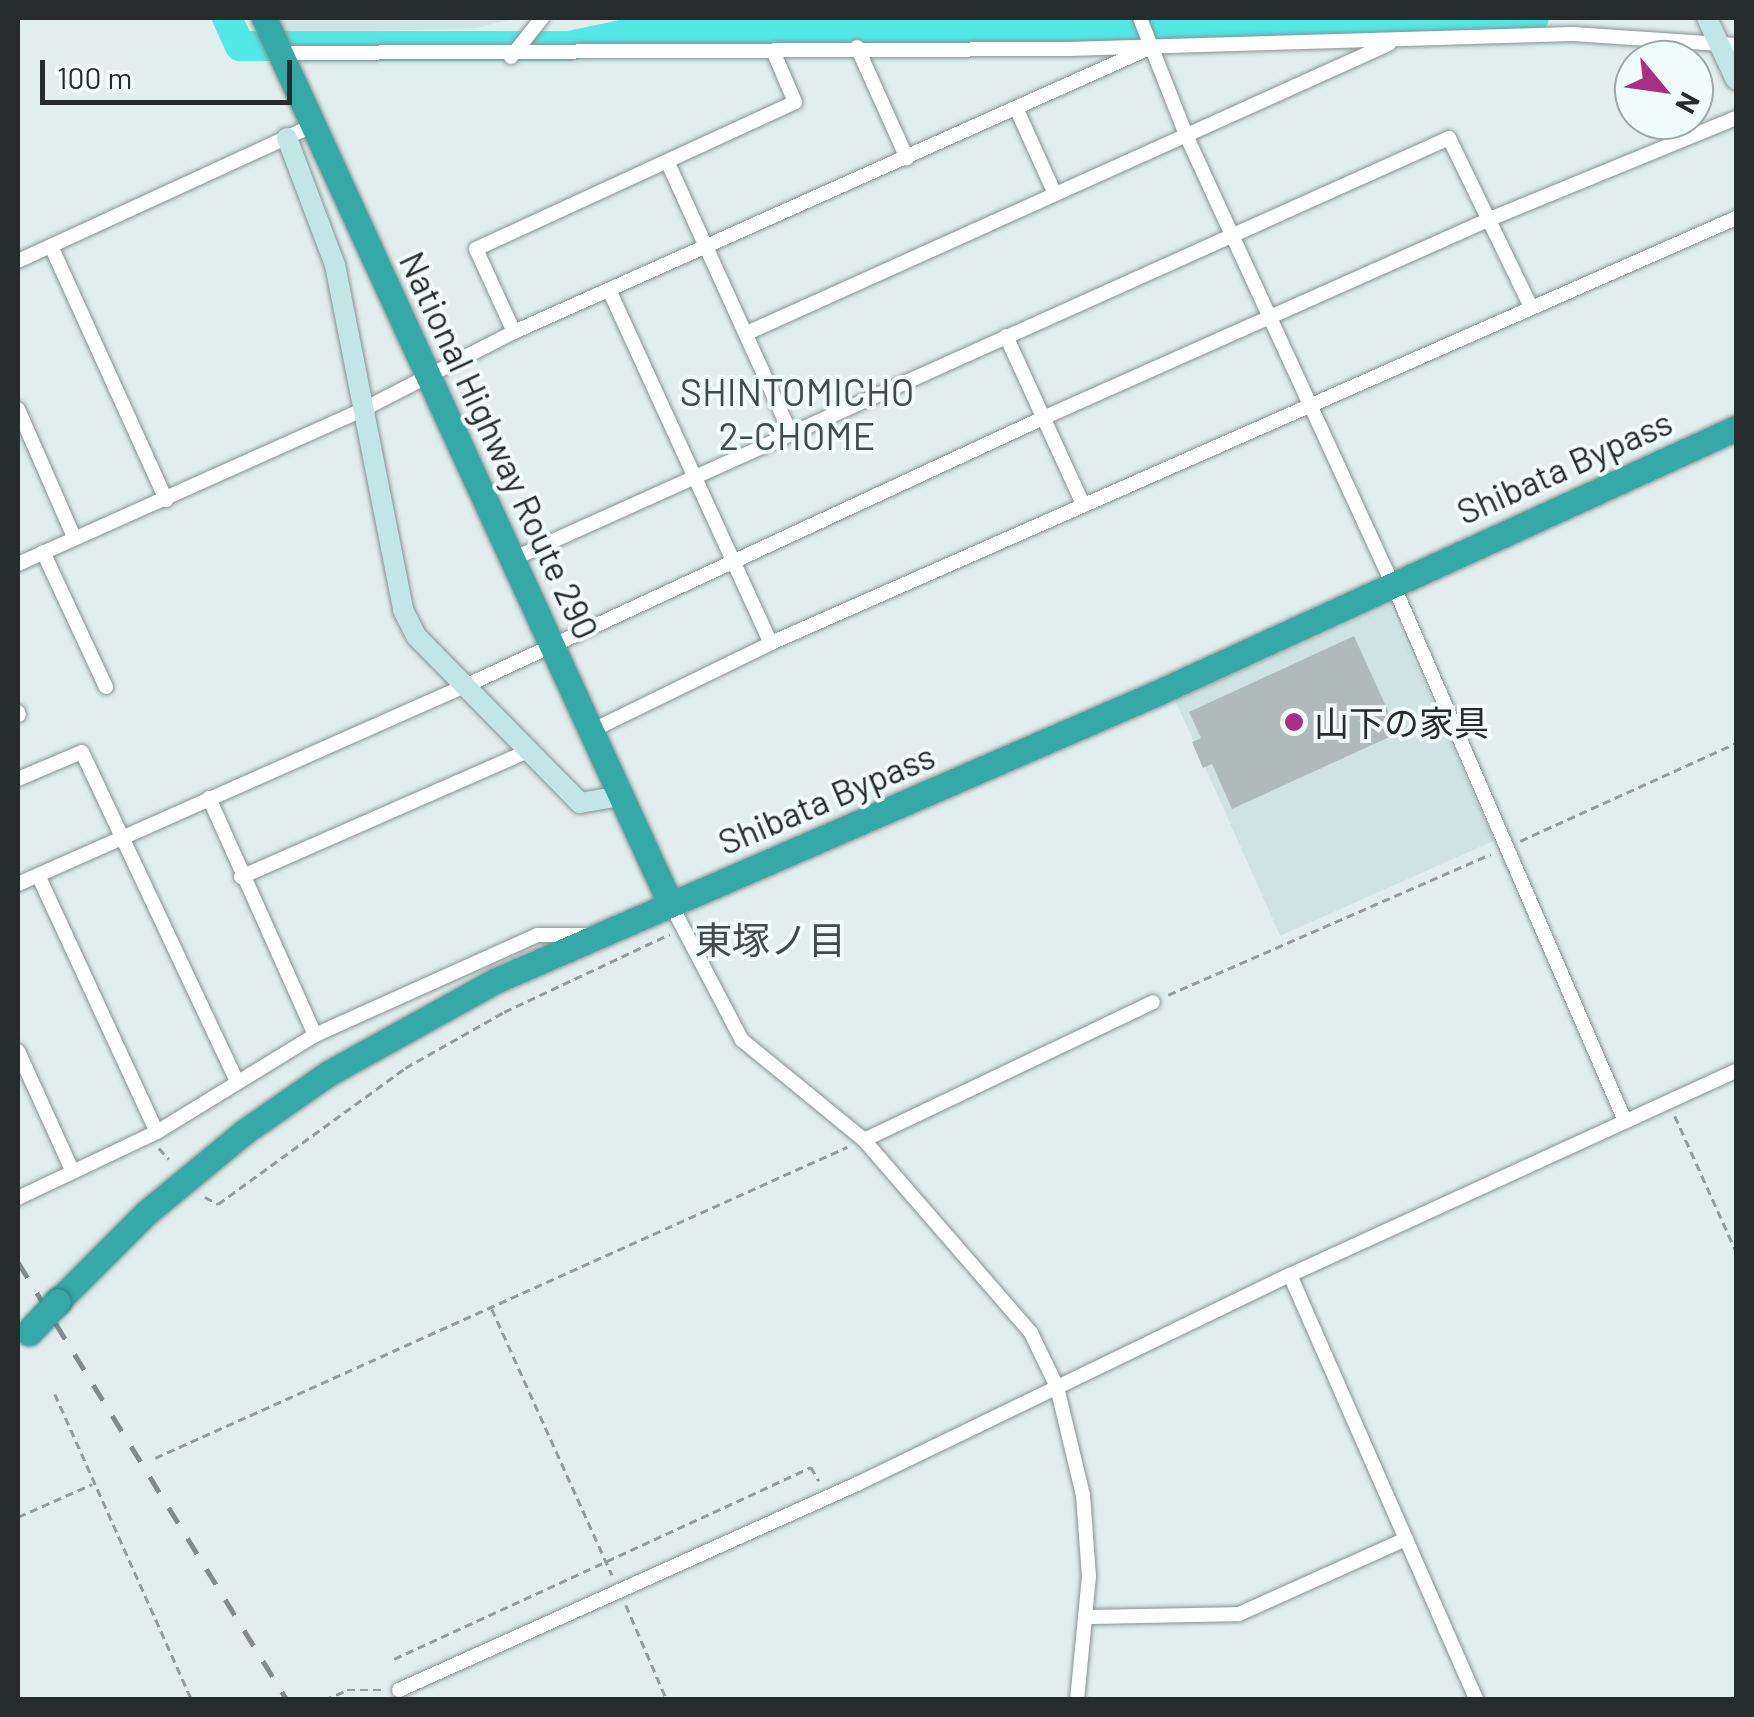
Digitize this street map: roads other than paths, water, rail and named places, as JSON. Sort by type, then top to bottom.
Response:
[{"type":"highway","name":"National Highway Route 290","points":[[266,24],[554,641],[670,904]]},
{"type":"highway","name":"Shibata Bypass","points":[[24,1340],[58,1301],[192,1173],[329,1073],[593,935],[1157,693],[1392,582],[1736,428]]},
{"type":"street","points":[[511,57],[542,18]]},
{"type":"street","points":[[1140,18],[1186,135],[1392,582],[1625,1121]]},
{"type":"street","points":[[1707,18],[1729,45],[1736,80]]},
{"type":"street","points":[[281,53],[511,57],[857,46],[1395,42],[1574,34],[1729,45]]},
{"type":"street","points":[[18,564],[362,410],[427,372],[514,332],[1017,110],[1152,41]]},
{"type":"street","points":[[747,333],[1395,42]]},
{"type":"street","points":[[857,46],[908,158]]},
{"type":"street","points":[[514,332],[476,249],[795,102],[774,51]]},
{"type":"street","points":[[1017,110],[1055,194]]},
{"type":"street","points":[[18,884],[464,687],[554,641],[1271,316],[1492,218],[1736,118]]},
{"type":"street","points":[[18,262],[314,125]]},
{"type":"street","points":[[288,138],[335,264],[403,610],[417,637],[580,803],[621,796]]},
{"type":"street","points":[[515,558],[1233,230],[1449,138],[1492,218],[1530,305]]},
{"type":"street","points":[[668,163],[790,432]]},
{"type":"street","points":[[593,730],[770,643],[1530,305],[1736,218]]},
{"type":"street","points":[[51,246],[166,500]]},
{"type":"street","points":[[610,292],[770,643]]},
{"type":"street","points":[[1006,336],[1084,504]]},
{"type":"street","points":[[18,409],[74,537]]},
{"type":"street","points":[[43,552],[106,687]]},
{"type":"street","points":[[18,779],[82,752],[126,838],[238,1082]]},
{"type":"street","points":[[241,878],[526,752]]},
{"type":"street","points":[[209,798],[241,878],[314,1035]]},
{"type":"street","points":[[38,875],[157,1132]]},
{"type":"street","points":[[670,904],[742,1040],[864,1140],[1032,1333],[1057,1387],[1083,1495],[1085,1616],[1077,1700]]},
{"type":"street","points":[[18,1198],[157,1132],[314,1035],[536,935],[593,935]]},
{"type":"street","points":[[864,1140],[1152,1002]]},
{"type":"street","points":[[18,1051],[72,1170]]},
{"type":"street","points":[[399,1690],[826,1496],[1736,1071]]},
{"type":"street","points":[[1290,1276],[1477,1700]]},
{"type":"street","points":[[1085,1616],[1239,1614],[1406,1539]]},
{"type":"waterway","points":[[227,18],[240,46],[569,46],[622,35],[1534,18]]},
{"type":"railway","points":[[18,1262],[287,1700]]},
{"type":"place","name":"山下の家具","points":[[1294,722]]},
{"type":"district","name":"SHINTOMICHO 2-CHOME","points":[[797,414]]},
{"type":"district","name":"東塚ノ目","points":[[770,940]]}]
